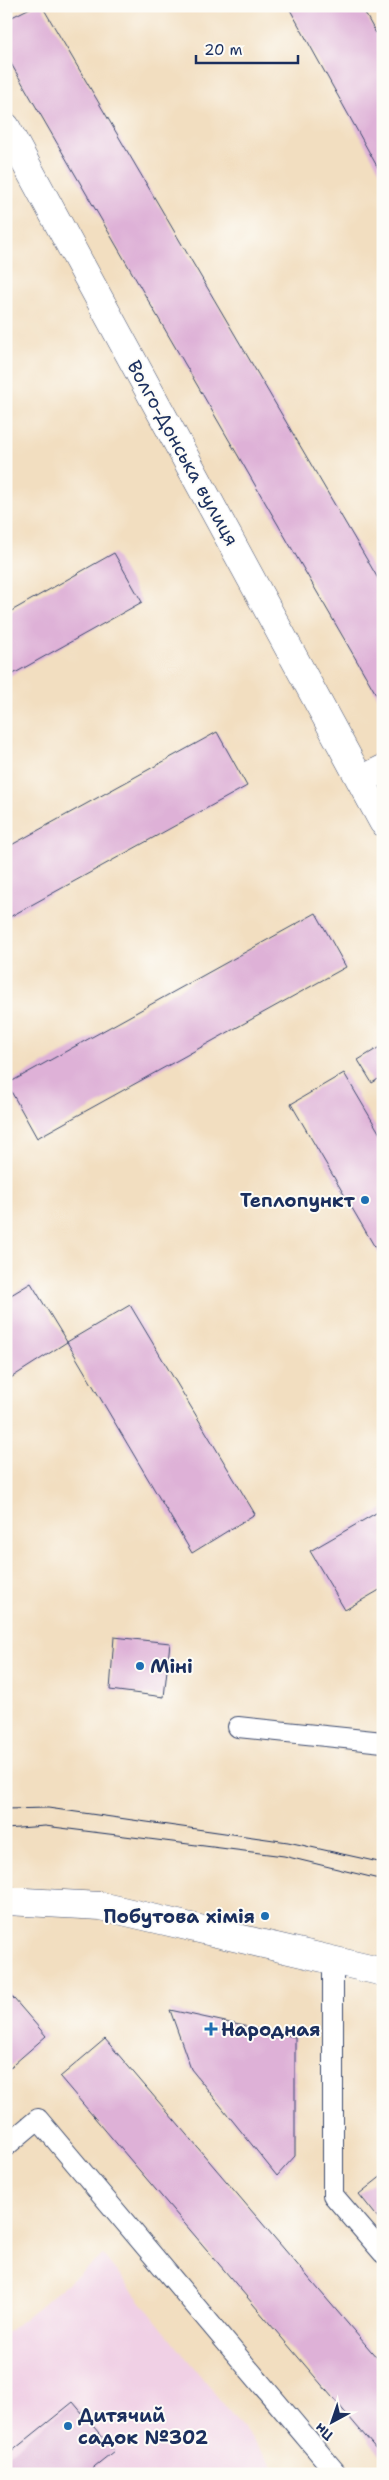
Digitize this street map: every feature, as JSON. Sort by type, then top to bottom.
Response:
[{"type":"street","name":"Волго-Донська вулиця","points":[[6,127],[372,774],[383,822]]},
{"type":"street","points":[[6,1901],[101,1906],[383,1972]]},
{"type":"lane","points":[[238,1727],[383,1742]]},
{"type":"lane","points":[[333,1960],[333,2195],[383,2253]]},
{"type":"lane","points":[[6,2146],[38,2119],[336,2474]]},
{"type":"shaded area","points":[[103,2255],[280,2474],[6,2474],[6,2333]]},
{"type":"building","points":[[34,6],[42,6],[383,587],[383,706],[6,55],[6,20]]},
{"type":"building","points":[[288,6],[361,6],[383,46],[383,177]]},
{"type":"building","points":[[114,553],[142,602],[6,678],[6,614]]},
{"type":"building","points":[[217,732],[247,786],[6,919],[6,848]]},
{"type":"building","points":[[316,913],[346,967],[37,1138],[7,1084]]},
{"type":"building","points":[[383,1045],[383,1076],[372,1083],[358,1060]]},
{"type":"building","name":"Теплопункт","points":[[344,1073],[383,1139],[383,1261],[291,1104]]},
{"type":"building","points":[[31,1283],[67,1342],[6,1381],[6,1298]]},
{"type":"building","points":[[130,1305],[255,1514],[192,1553],[67,1342]]},
{"type":"building","points":[[383,1509],[383,1588],[345,1610],[310,1551]]},
{"type":"building","name":"Міні","points":[[114,1637],[170,1643],[164,1697],[110,1690]]},
{"type":"building","points":[[8,1992],[46,2036],[6,2071],[6,1994]]},
{"type":"building","points":[[170,2010],[295,2037],[295,2156],[277,2176],[191,2069]]},
{"type":"building","points":[[105,2039],[383,2365],[383,2457],[60,2077]]},
{"type":"building","points":[[383,2175],[383,2224],[359,2194]]},
{"type":"building","name":"Дитячий садок №302","points":[[73,2402],[114,2451],[85,2474],[6,2474],[6,2456]]},
{"type":"tram line","points":[[6,1809],[48,1808],[288,1842],[383,1863]]},
{"type":"tram line","points":[[6,1829],[45,1826],[284,1856],[383,1880]]},
{"type":"place","name":"Теплопункт","points":[[365,1200]]},
{"type":"place","name":"Міні","points":[[140,1666]]},
{"type":"place","name":"Побутова хімія","points":[[265,1916]]},
{"type":"place","name":"Народная","points":[[211,2029]]},
{"type":"place","name":"Дитячий садок №302","points":[[68,2426]]}]
